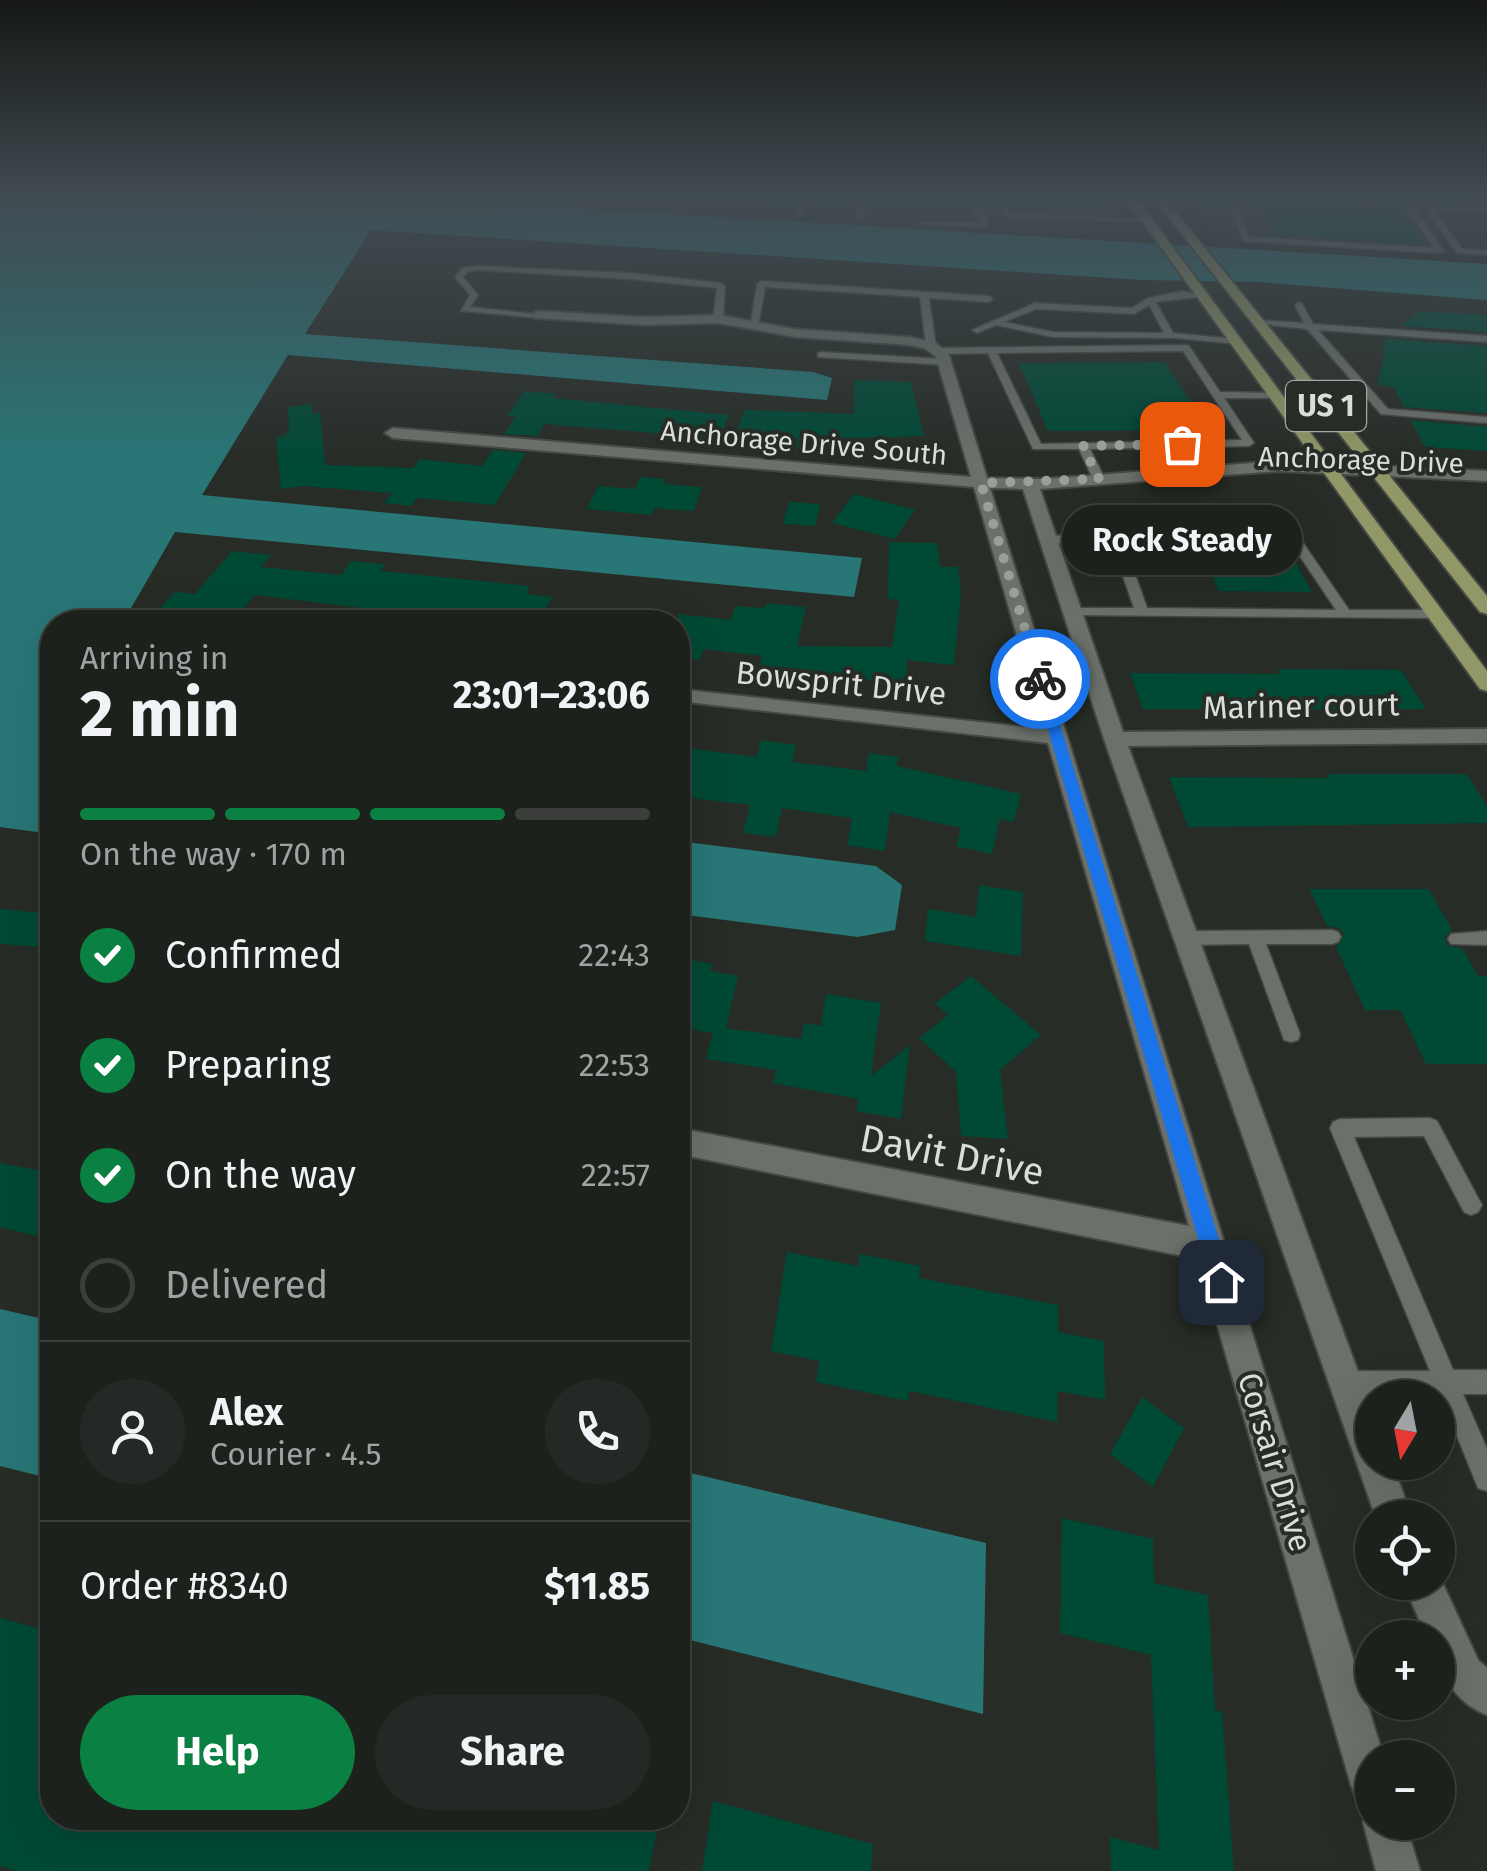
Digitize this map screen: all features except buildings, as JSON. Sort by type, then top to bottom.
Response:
[{"type":"main road","name":"US 1","points":[[1195,287],[1487,685]]},
{"type":"main road","name":"US 1","points":[[1230,287],[1487,608]]},
{"type":"main road","points":[[1198,291],[1256,319]]},
{"type":"street","points":[[540,314],[644,322],[718,319],[934,351]]},
{"type":"street","name":"Corsair Drive","points":[[934,351],[981,483],[1358,1740]]},
{"type":"street","name":"Anchorage Drive South","points":[[393,433],[981,483],[1173,476]]},
{"type":"street","name":"Anchorage Drive","points":[[1173,476],[1218,480],[1334,472],[1487,476]]},
{"type":"street","name":"Anchorage Drive","points":[[1382,475],[1487,490]]},
{"type":"street","points":[[1030,484],[1115,739],[1355,1408]]},
{"type":"street","name":"Bowsprit Drive","points":[[690,696],[1058,737]]},
{"type":"street","name":"Mariner court","points":[[1115,739],[1487,736]]},
{"type":"street","name":"Davit Drive","points":[[690,1144],[1210,1246]]},
{"type":"street","points":[[1430,1600],[1464,1674],[1487,1695]]},
{"type":"street","points":[[1389,1840],[1398,1871]]},
{"type":"lane","points":[[468,287],[474,294],[464,309],[540,314]]},
{"type":"lane","points":[[718,319],[721,287]]},
{"type":"lane","points":[[753,326],[760,287]]},
{"type":"lane","points":[[810,287],[989,299]]},
{"type":"lane","points":[[977,330],[1036,306],[1134,311],[1150,300],[1198,291]]},
{"type":"lane","points":[[924,295],[934,351]]},
{"type":"lane","points":[[1150,300],[1170,334]]},
{"type":"lane","points":[[1300,305],[1310,327],[1385,412],[1487,420]]},
{"type":"lane","points":[[1256,319],[1310,327],[1487,339]]},
{"type":"lane","points":[[995,322],[1028,334],[1199,334],[1235,342]]},
{"type":"lane","points":[[821,355],[934,351],[991,350],[1186,348],[1249,443],[1037,447],[991,350]]},
{"type":"lane","points":[[1215,394],[1275,396]]},
{"type":"lane","points":[[1083,446],[1099,479]]},
{"type":"lane","points":[[1049,539],[1116,538],[1155,526],[1205,526]]},
{"type":"lane","points":[[1231,526],[1268,527],[1293,537],[1345,613]]},
{"type":"lane","points":[[1116,538],[1142,612]]},
{"type":"lane","points":[[1074,612],[1435,614]]},
{"type":"lane","points":[[1187,938],[1332,937]]},
{"type":"lane","points":[[1255,938],[1291,1034]]},
{"type":"lane","points":[[1457,938],[1487,938]]},
{"type":"lane","points":[[1445,1380],[1340,1128],[1430,1127],[1471,1204]]},
{"type":"lane","points":[[1346,1382],[1355,1382]]},
{"type":"lane","points":[[1455,1382],[1487,1382]]},
{"type":"lane","points":[[1455,1403],[1487,1479]]},
{"type":"water","points":[[0,287],[335,287],[305,334],[813,372],[832,378],[827,400],[288,355],[202,495],[862,558],[854,597],[175,532],[130,610],[40,610],[40,832],[0,827]]},
{"type":"water","points":[[1326,287],[1487,287],[1487,300]]},
{"type":"water","points":[[690,843],[876,866],[902,885],[895,930],[858,937],[690,916]]},
{"type":"water","points":[[0,1309],[40,1318],[40,1476],[0,1466]]},
{"type":"water","points":[[690,1473],[986,1543],[983,1714],[690,1640]]},
{"type":"way so far","points":[[1040,679],[981,483],[1099,479],[1083,446],[1182,444]]},
{"type":"place","name":"Rock Steady","points":[[1182,444]]},
{"type":"route","points":[[1040,679],[1221,1282]]}]
